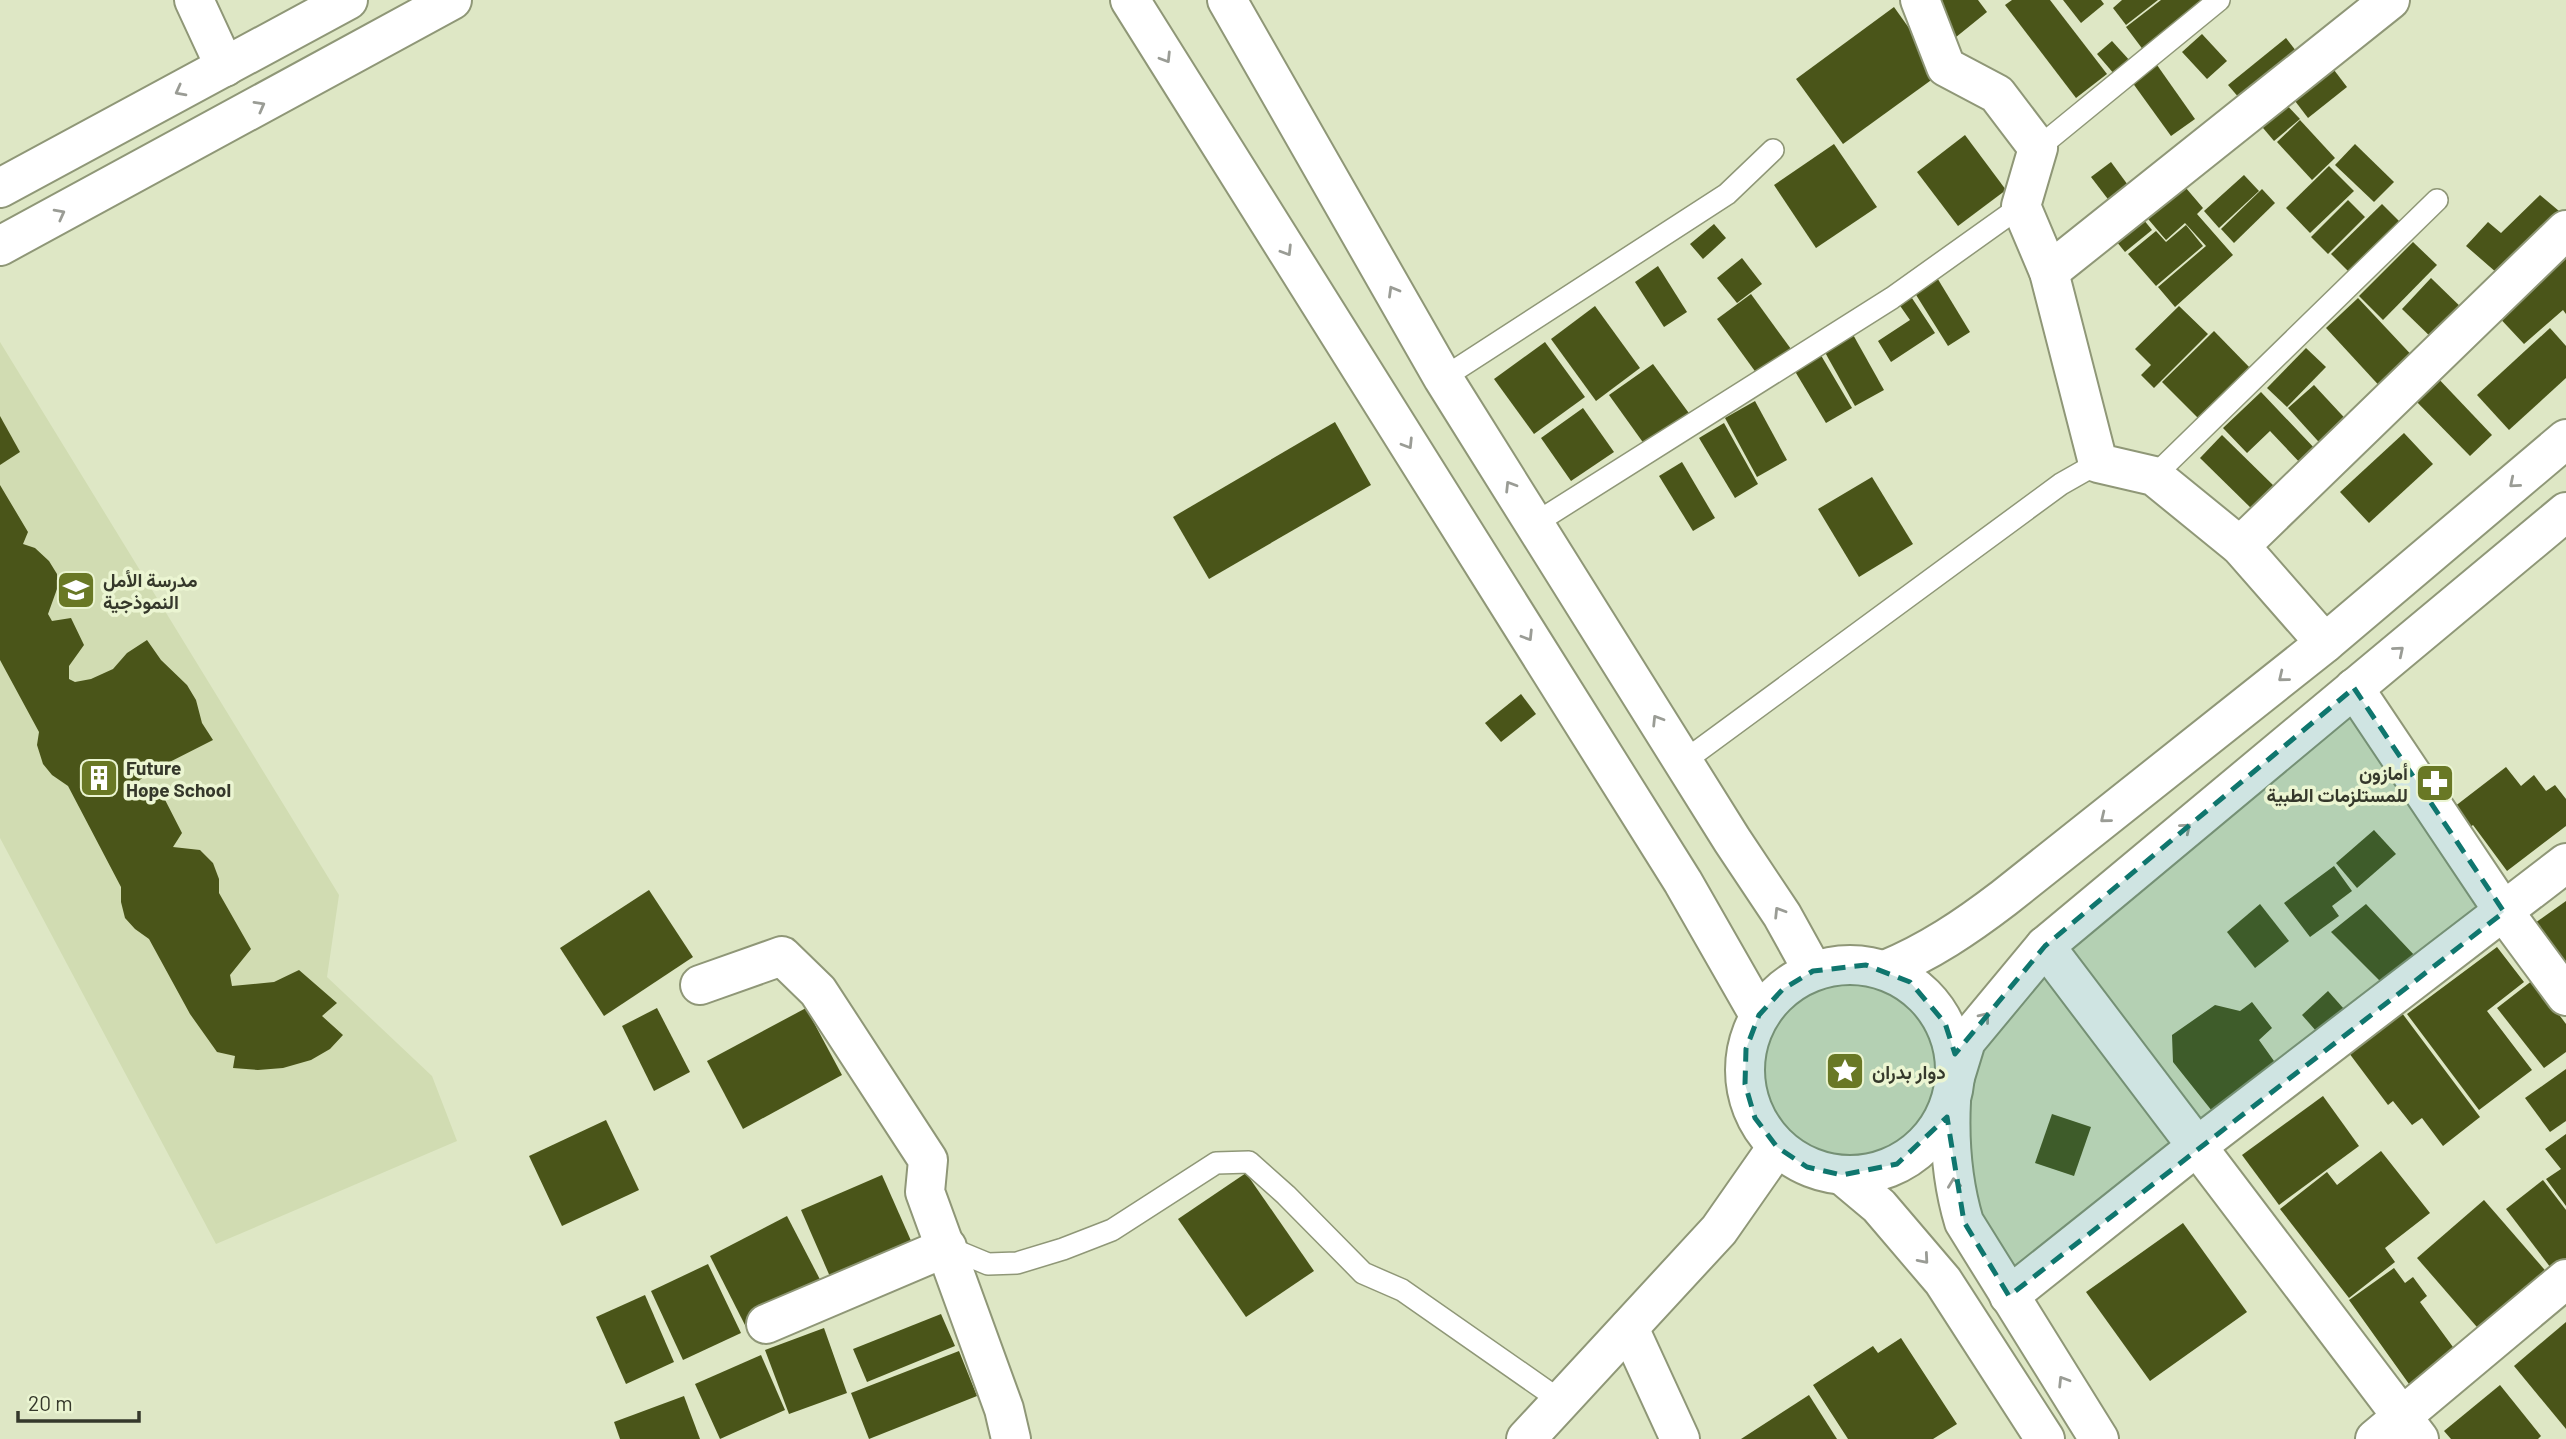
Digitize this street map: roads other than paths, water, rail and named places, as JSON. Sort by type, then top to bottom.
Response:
[{"type":"main road","points":[[194,0],[225,67]]},
{"type":"main road","points":[[0,188],[348,0]]},
{"type":"main road","points":[[0,246],[452,0]]},
{"type":"main road","points":[[1130,0],[1683,882],[1759,1015]]},
{"type":"main road","points":[[1227,0],[1443,377],[1683,762],[1782,915],[1813,971]]},
{"type":"main road","points":[[1920,0],[1946,67],[1997,94],[2038,148],[2021,206],[2049,272],[2098,463],[2154,475],[2240,546],[2325,643]]},
{"type":"main road","points":[[2049,272],[2390,0]]},
{"type":"main road","points":[[2240,546],[2566,230]]},
{"type":"main road","points":[[1885,970],[1916,957],[1962,930],[2325,643],[2566,439]]},
{"type":"main road","points":[[2099,1439],[1964,1222],[1956,1196],[1949,1137],[1953,1089],[1954,1049],[1945,1023],[1930,1001],[1910,982],[1885,970],[1866,965],[1813,971],[1783,989],[1759,1015],[1746,1049],[1745,1084],[1755,1118],[1777,1147],[1807,1167],[1842,1175],[1870,1173],[1897,1164],[1920,1148],[1939,1126],[1953,1089],[1966,1041],[2045,946],[2566,512]]},
{"type":"main road","points":[[2354,688],[2504,912],[2566,996]]},
{"type":"main road","points":[[2009,1296],[2196,1147],[2566,863]]},
{"type":"main road","points":[[2045,946],[2196,1147],[2399,1432],[2566,1279]]},
{"type":"main road","points":[[700,985],[782,956],[818,991],[928,1160],[925,1192],[1004,1409],[1011,1439]]},
{"type":"main road","points":[[1526,1439],[1719,1230],[1777,1147]]},
{"type":"main road","points":[[1842,1175],[1879,1206],[1943,1281],[2045,1439]]},
{"type":"main road","points":[[766,1324],[947,1247]]},
{"type":"main road","points":[[1629,1328],[1680,1439]]},
{"type":"lane","points":[[2038,148],[2219,0]]},
{"type":"lane","points":[[1443,377],[1727,194],[1773,149]]},
{"type":"lane","points":[[2154,475],[2437,200]]},
{"type":"lane","points":[[1534,524],[1892,298],[2021,206]]},
{"type":"lane","points":[[1683,762],[2061,484],[2098,463]]},
{"type":"lane","points":[[947,1247],[988,1264],[1017,1263],[1112,1230],[1216,1163],[1248,1162],[1286,1195],[1363,1273],[1402,1290],[1561,1401]]},
{"type":"place","name":"مدرسة الأمل النموذجية","points":[[76,590]]},
{"type":"place","name":"Future Hope School","points":[[99,778]]},
{"type":"place","name":"أمازون للمستلزمات الطبية","points":[[2435,783]]},
{"type":"place","name":"دوار بدران","points":[[1845,1071]]}]
